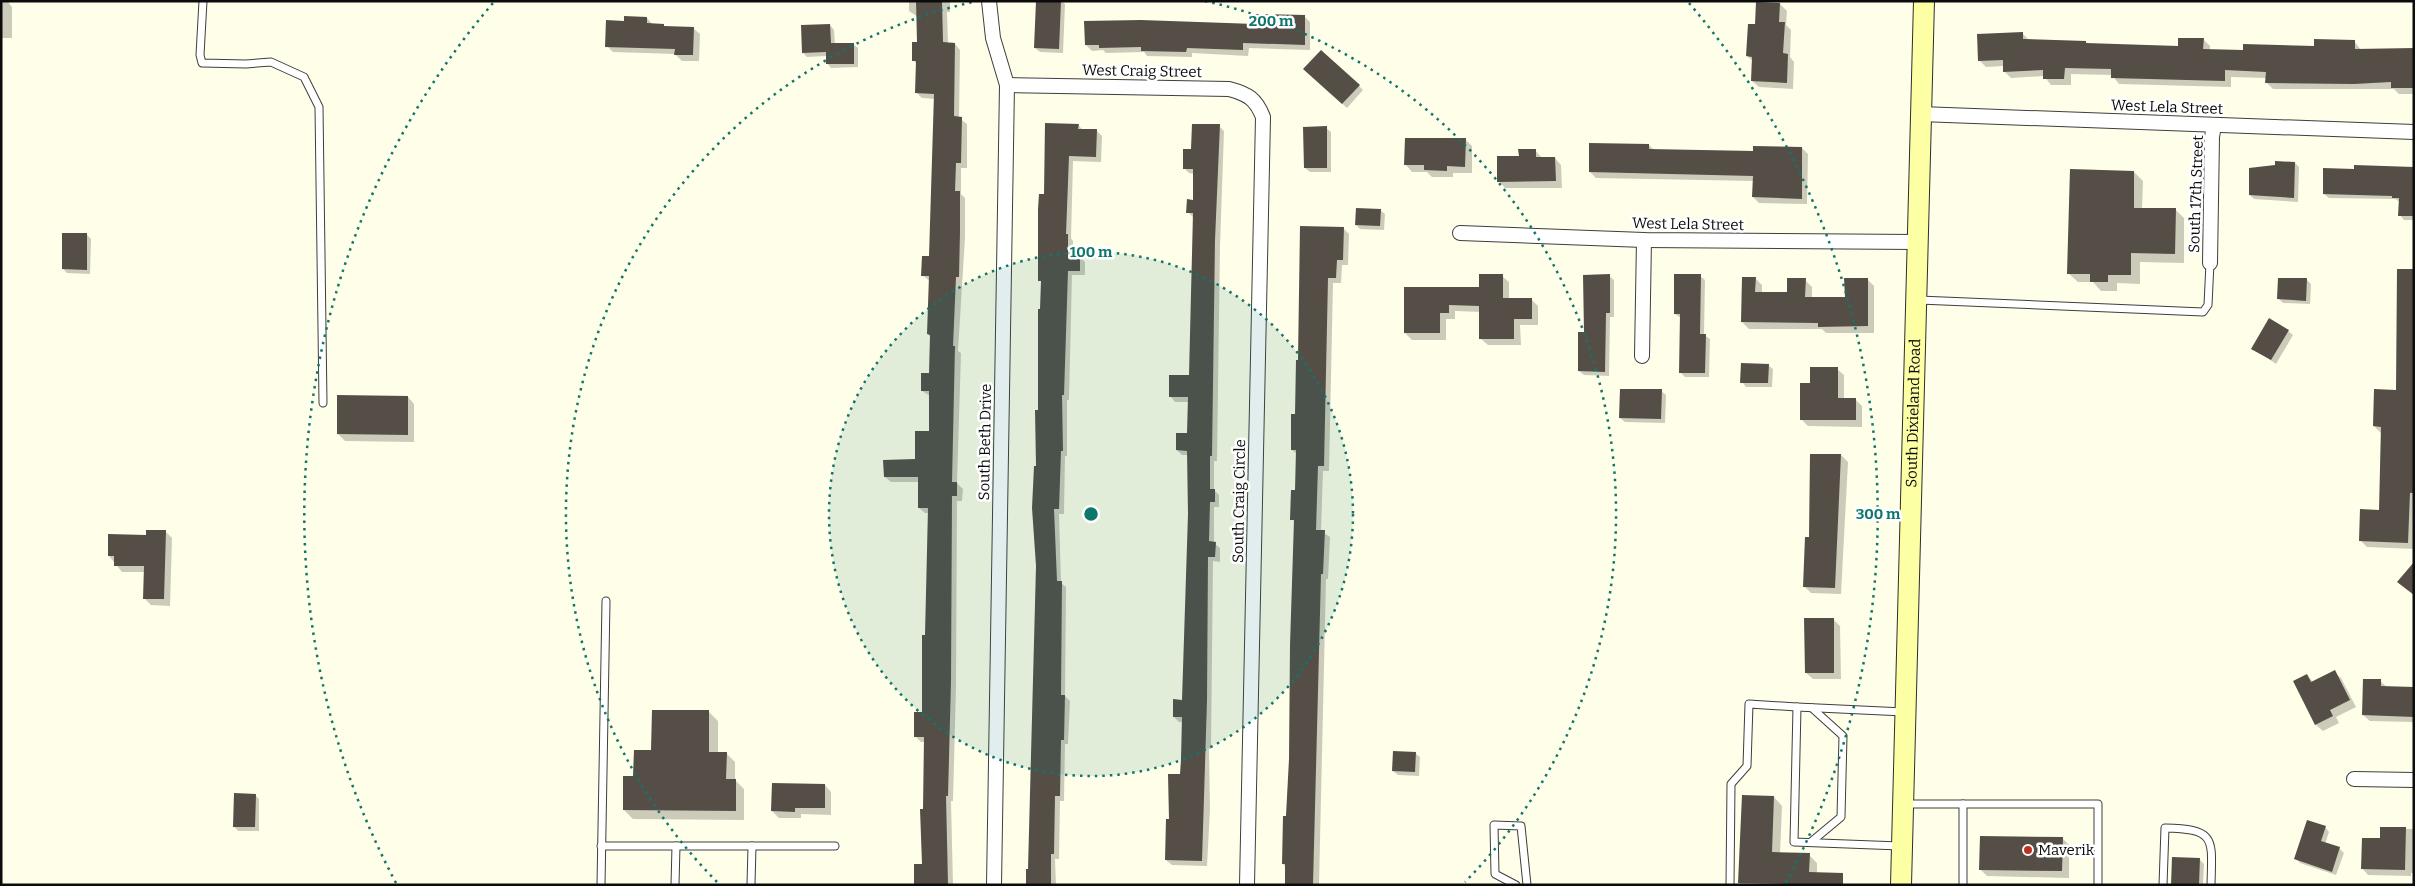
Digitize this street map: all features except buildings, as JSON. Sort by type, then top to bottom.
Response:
[{"type":"main road","name":"South Dixieland Road","points":[[1900,885],[1924,1]]},
{"type":"street","name":"South Beth Drive","points":[[989,1],[993,38],[1007,84],[994,885]]},
{"type":"street","name":"West Craig Street","points":[[1007,84],[1229,90],[1246,94],[1258,103],[1263,117]]},
{"type":"street","name":"West Lela Street","points":[[1920,114],[2414,132]]},
{"type":"street","name":"South Craig Circle","points":[[1247,885],[1263,117]]},
{"type":"street","name":"South 17th Street","points":[[2210,263],[2212,137],[2214,125]]},
{"type":"street","name":"West Lela Street","points":[[1460,233],[1644,240],[1916,242]]},
{"type":"street","points":[[1642,356],[1644,240]]},
{"type":"street","points":[[2354,779],[2414,780]]},
{"type":"lane","points":[[203,1],[200,54],[202,63],[246,64],[271,62],[304,77],[320,107],[323,403]]},
{"type":"lane","points":[[1915,300],[2203,312],[2208,305],[2210,263]]},
{"type":"lane","points":[[601,885],[606,601]]},
{"type":"lane","points":[[1730,885],[1730,784],[1747,766],[1749,704],[1905,712]]},
{"type":"lane","points":[[1797,707],[1794,842],[1902,846]]},
{"type":"lane","points":[[1811,708],[1843,736],[1841,817],[1811,842]]},
{"type":"lane","points":[[1903,804],[2098,804],[2098,885]]},
{"type":"lane","points":[[1963,885],[1964,804]]},
{"type":"lane","points":[[1516,885],[1495,874],[1494,825],[1520,826],[1527,885]]},
{"type":"lane","points":[[2163,885],[2166,828],[2191,828],[2205,835],[2212,846],[2211,885]]},
{"type":"lane","points":[[601,846],[835,846]]},
{"type":"lane","points":[[675,885],[676,846]]},
{"type":"lane","points":[[751,885],[752,846]]},
{"type":"place","name":"Maverik","points":[[2028,850]]}]
